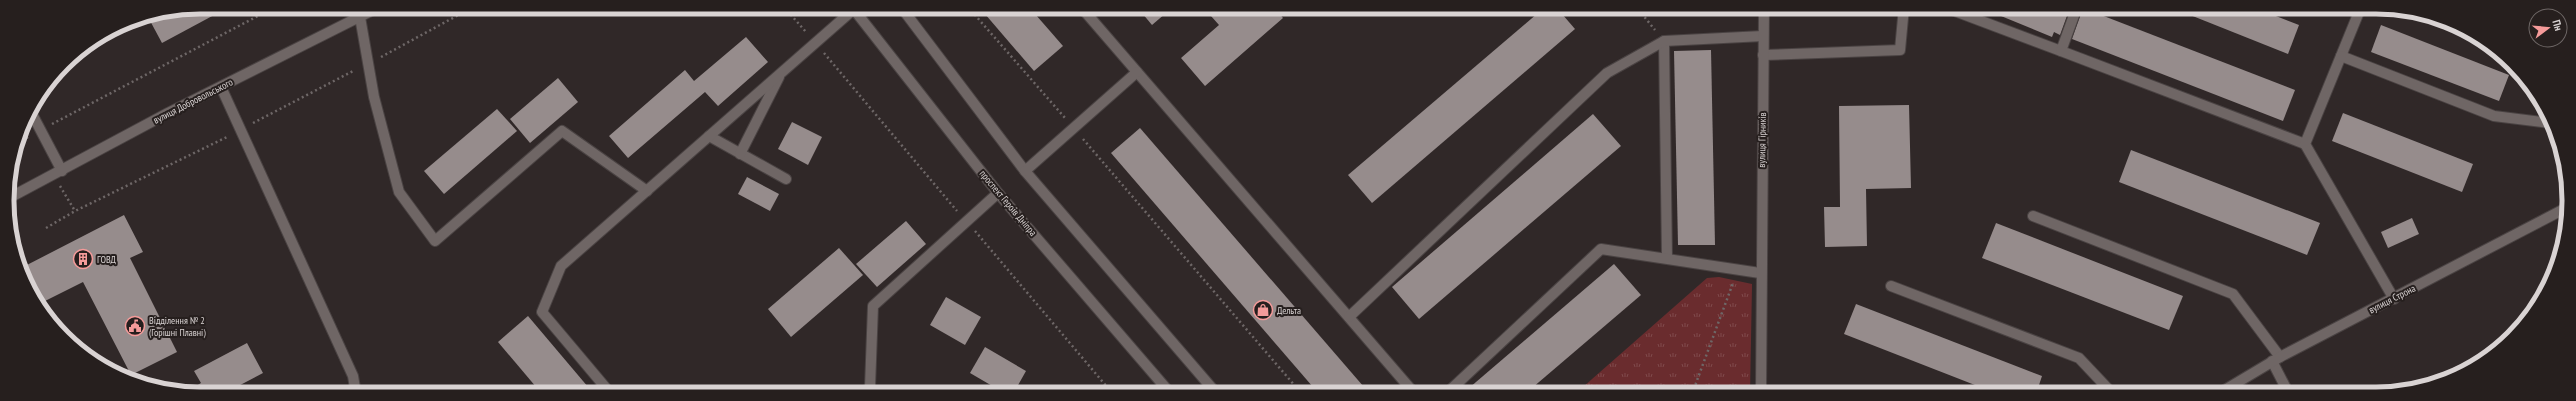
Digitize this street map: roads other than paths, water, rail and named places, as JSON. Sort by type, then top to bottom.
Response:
[{"type":"street","name":"вулиця Добровольського","points":[[14,195],[221,87],[366,14]]},
{"type":"street","points":[[605,387],[542,312],[561,266],[846,14]]},
{"type":"street","name":"проспект Героїв Дніпра","points":[[858,14],[998,193],[1165,387]]},
{"type":"street","points":[[906,14],[1025,171],[1211,387]]},
{"type":"street","points":[[1086,14],[1409,387]]},
{"type":"street","name":"вулиця Гірників","points":[[1761,387],[1760,273],[1764,14]]},
{"type":"street","points":[[1763,56],[1900,50],[1903,14]]},
{"type":"street","points":[[1963,14],[2305,144],[2394,299]]},
{"type":"street","points":[[2061,51],[2074,14]]},
{"type":"street","points":[[2305,144],[2358,14]]},
{"type":"street","points":[[360,17],[368,64],[398,192],[435,241],[562,131],[647,191]]},
{"type":"street","points":[[1349,317],[1607,73],[1664,41],[1763,36]]},
{"type":"street","points":[[1664,41],[1667,258]]},
{"type":"street","points":[[2341,56],[2494,116],[2545,121]]},
{"type":"street","points":[[740,154],[781,72]]},
{"type":"street","points":[[1025,171],[1137,72]]},
{"type":"street","points":[[221,87],[353,376],[355,387]]},
{"type":"street","points":[[34,117],[62,171]]},
{"type":"street","points":[[709,136],[786,180]]},
{"type":"street","points":[[870,387],[873,306],[998,193]]},
{"type":"street","name":"вулиця Строна","points":[[2230,387],[2276,359],[2394,299],[2562,210]]},
{"type":"street","points":[[2033,216],[2233,294],[2276,359],[2286,387]]},
{"type":"street","points":[[1453,387],[1601,249],[1760,273]]},
{"type":"street","points":[[1891,286],[2079,358],[2106,387]]},
{"type":"place","name":"ГОВД","points":[[83,259]]},
{"type":"place","name":"Дельта","points":[[1263,310]]},
{"type":"place","name":"Відділення № 2 (Горішні Плавні)","points":[[135,326]]}]
